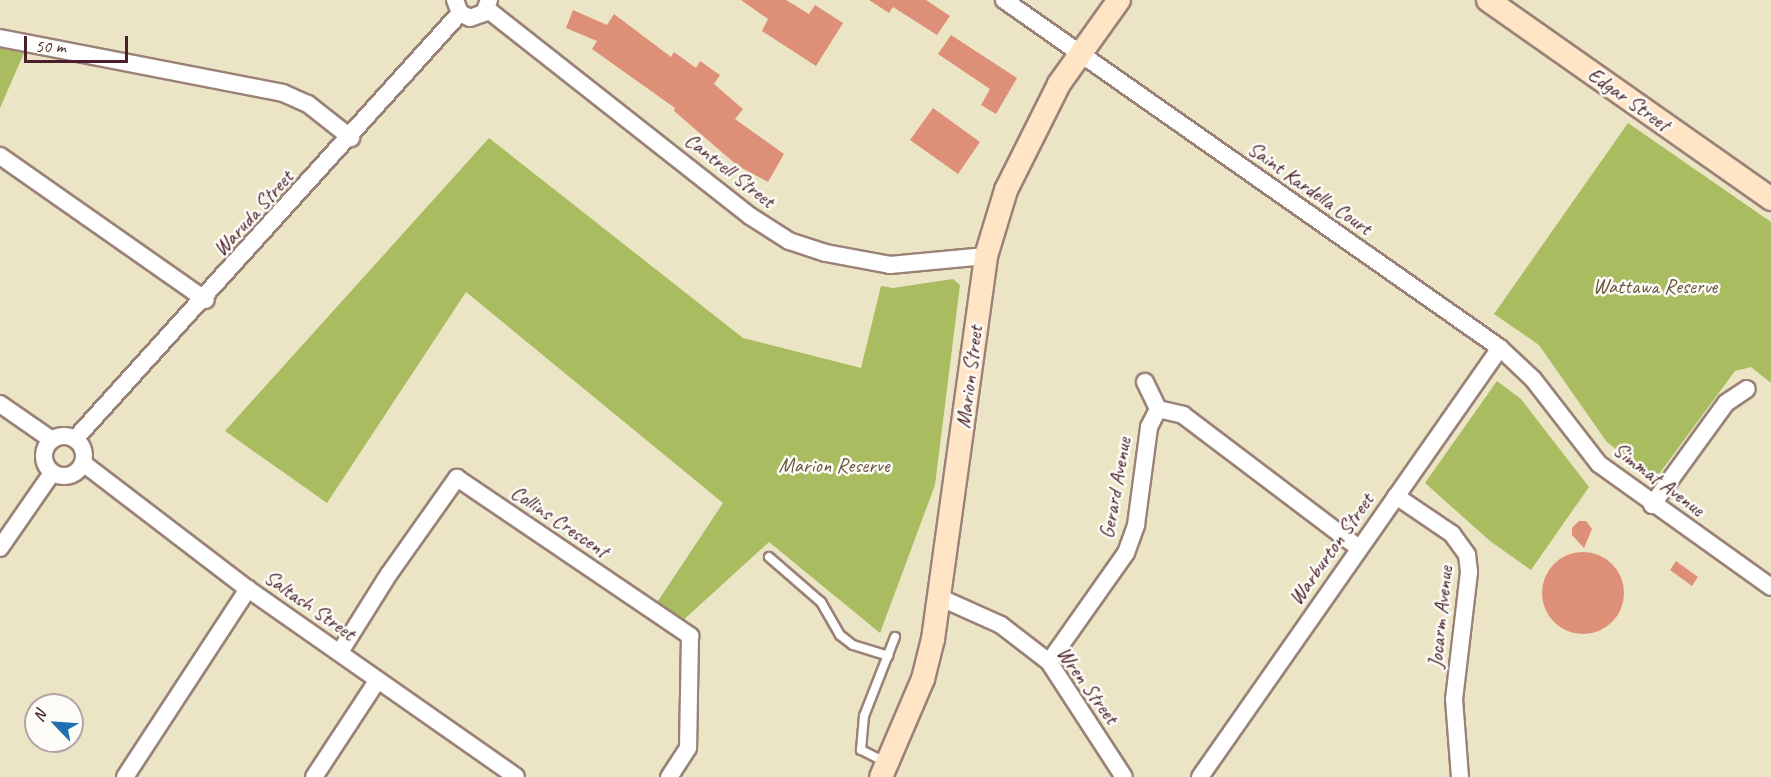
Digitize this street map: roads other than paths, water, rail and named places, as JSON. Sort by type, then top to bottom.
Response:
[{"type":"main road","name":"Marion Street","points":[[884,770],[923,679],[941,598],[986,256],[1006,190],[1023,151],[1081,54],[1119,0]]},
{"type":"main road","name":"Edgar Street","points":[[1488,0],[1771,199]]},
{"type":"street","name":"Saint Kardella Court","points":[[1004,0],[1500,348],[1513,360]]},
{"type":"street","points":[[457,7],[475,18],[488,4]]},
{"type":"street","name":"Cantrell Street","points":[[488,4],[750,216],[789,241],[826,253],[890,265],[986,256]]},
{"type":"street","name":"Waruda Street","points":[[75,440],[206,300],[351,138],[457,7]]},
{"type":"street","points":[[0,38],[283,93],[308,104],[351,138]]},
{"type":"street","points":[[0,156],[206,300]]},
{"type":"street","name":"Warburton Street","points":[[1200,777],[1500,348]]},
{"type":"street","name":"Simmat Avenue","points":[[1513,360],[1533,379],[1599,464],[1652,505],[1771,587]]},
{"type":"street","points":[[1145,382],[1158,409],[1183,415],[1359,548]]},
{"type":"street","points":[[1652,505],[1726,403],[1747,389]]},
{"type":"street","points":[[0,404],[52,440]]},
{"type":"street","name":"Gerard Avenue","points":[[1049,662],[1126,553],[1136,525],[1149,427],[1158,409]]},
{"type":"street","points":[[64,436],[75,440],[83,450],[83,463],[70,476],[52,473],[44,456],[52,440],[64,436]]},
{"type":"street","name":"Saltash Street","points":[[83,463],[248,589],[516,777]]},
{"type":"street","points":[[0,548],[52,473]]},
{"type":"street","name":"Collins Crescent","points":[[340,652],[389,574],[458,478],[690,636],[687,748],[669,777]]},
{"type":"street","name":"Jocarm Avenue","points":[[1396,496],[1452,534],[1467,555],[1469,572],[1454,699],[1460,777]]},
{"type":"street","points":[[125,777],[248,589]]},
{"type":"street","name":"Wren Street","points":[[941,598],[1001,625],[1049,662],[1124,777]]},
{"type":"street","points":[[314,777],[377,681]]},
{"type":"lane","points":[[769,557],[821,602],[840,635],[853,645],[888,656]]},
{"type":"lane","points":[[884,770],[861,750],[864,716],[895,638]]},
{"type":"park label","name":"Wattawa Reserve","points":[[1655,286]]},
{"type":"park label","name":"Marion Reserve","points":[[834,465]]}]
